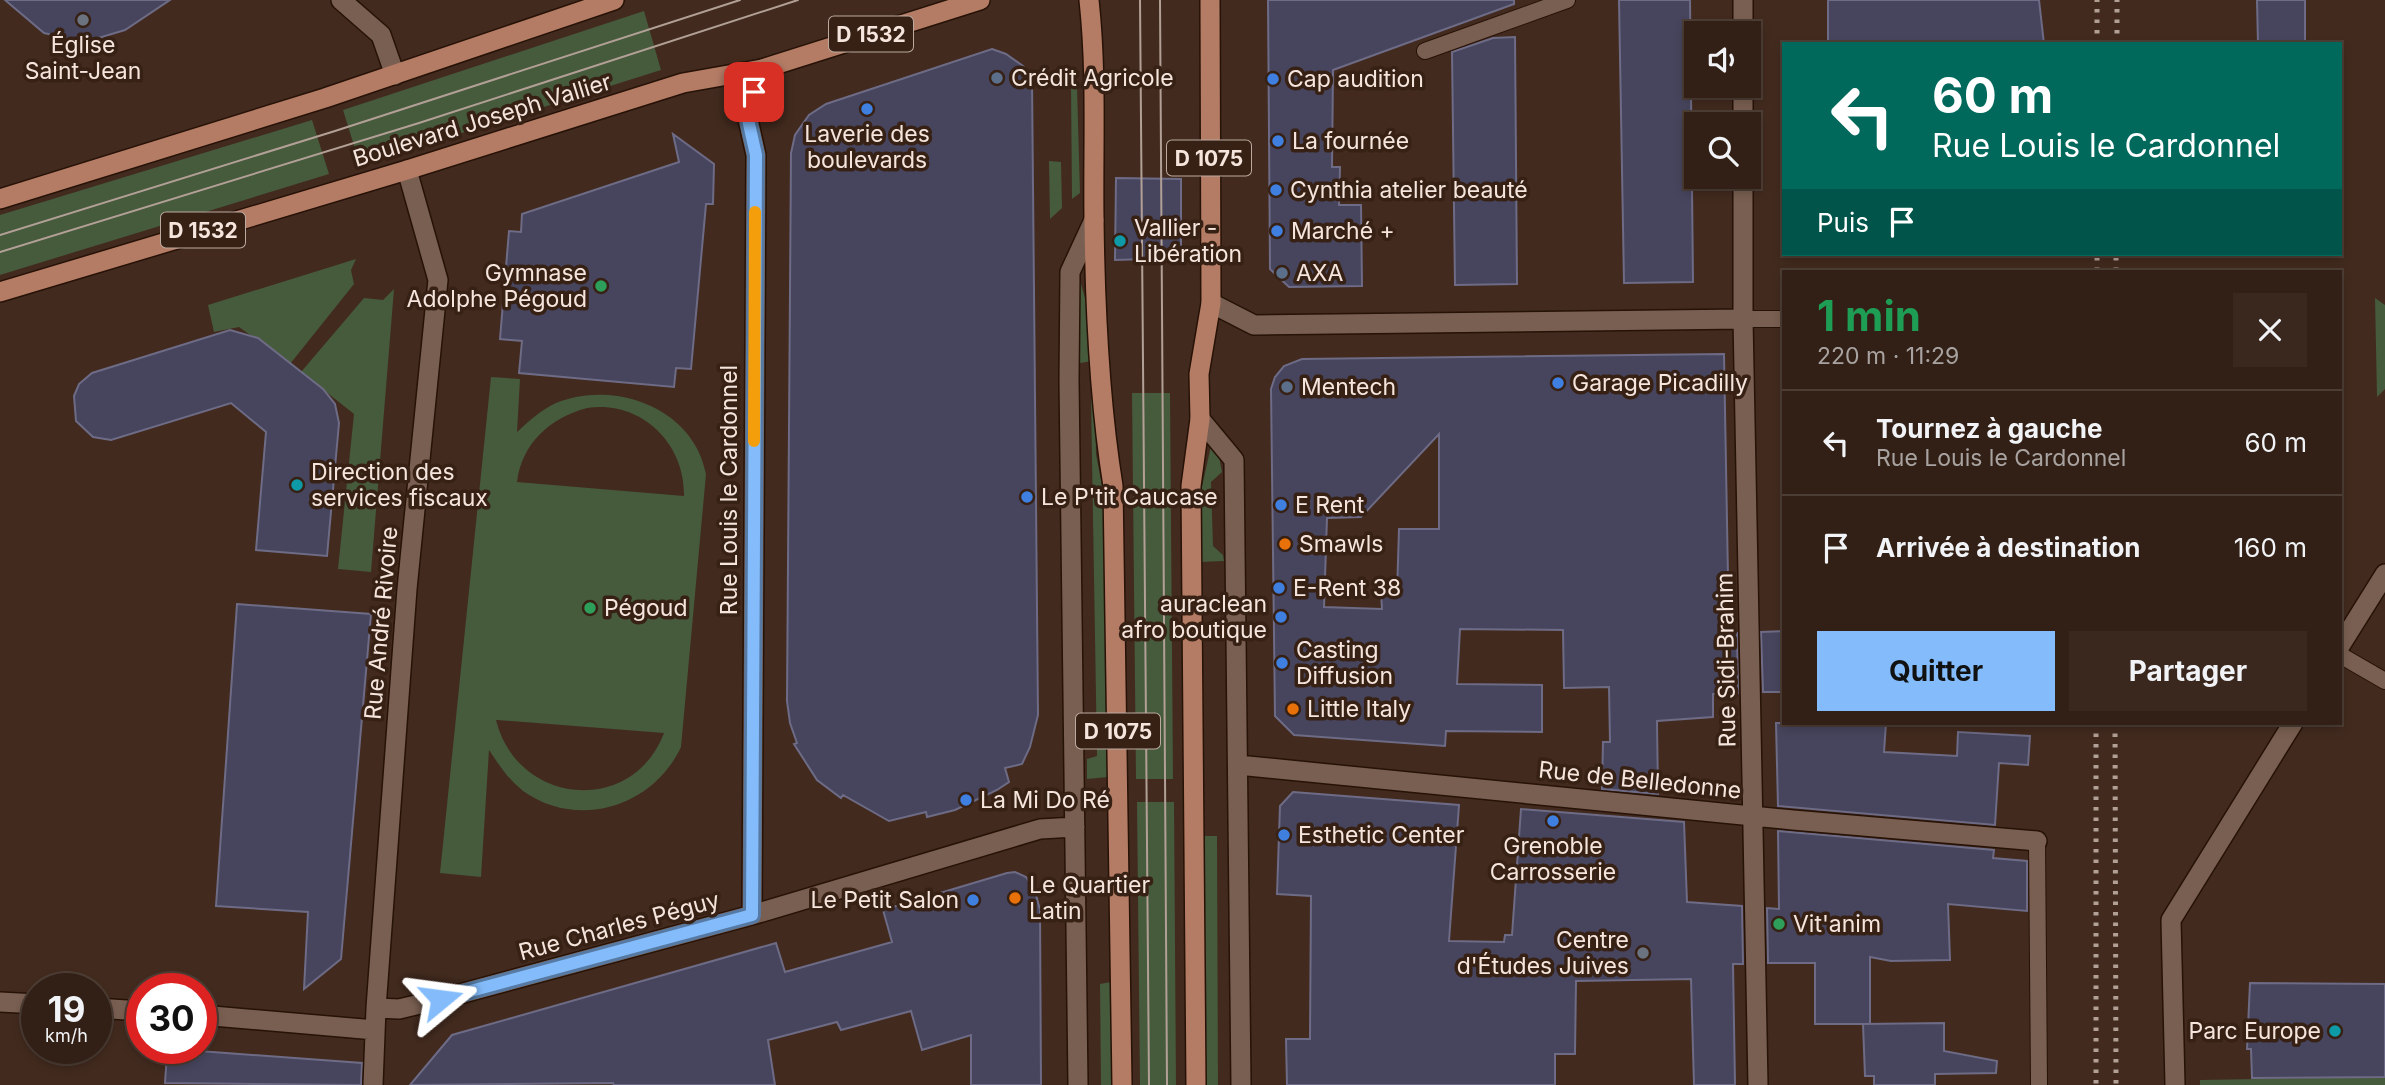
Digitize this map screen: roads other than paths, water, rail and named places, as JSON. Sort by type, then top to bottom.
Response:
[{"type":"main road","points":[[0,199],[396,75],[614,0]]},
{"type":"main road","name":"Boulevard Joseph Vallier","points":[[0,292],[407,170],[683,83],[762,69],[980,0]]},
{"type":"main road","name":"D 1075","points":[[1089,0],[1095,55],[1094,220],[1106,443],[1113,486],[1122,1085]]},
{"type":"main road","name":"D 1075","points":[[1196,1085],[1191,486],[1200,419],[1199,374],[1211,303],[1210,0]]},
{"type":"street","points":[[341,0],[381,35],[396,75]]},
{"type":"street","points":[[1743,0],[1743,21]]},
{"type":"street","name":"Rue Louis le Cardonnel","points":[[752,915],[756,155],[747,115],[762,69]]},
{"type":"street","name":"Rue André Rivoire","points":[[373,1085],[376,1008],[407,589],[438,281],[407,170]]},
{"type":"street","name":"Rue Sidi-Brahim","points":[[1743,189],[1743,319],[1758,1085]]},
{"type":"street","points":[[1079,1085],[1070,272],[1094,220]]},
{"type":"street","points":[[1211,303],[1254,325],[1743,319]]},
{"type":"street","points":[[1200,419],[1234,460],[1241,1085]]},
{"type":"street","points":[[2342,643],[2385,574]]},
{"type":"street","points":[[2175,1085],[2171,920],[2292,725]]},
{"type":"street","name":"Rue de Belledonne","points":[[1238,765],[2037,841]]},
{"type":"street","name":"Rue Charles Péguy","points":[[376,1008],[399,1009],[441,999],[752,915],[1040,829],[1075,827]]},
{"type":"street","points":[[0,1002],[21,1003]]},
{"type":"street","points":[[217,1017],[375,1030]]},
{"type":"lane","points":[[1425,51],[1567,0]]},
{"type":"lane","points":[[1743,319],[1782,319]]},
{"type":"lane","points":[[2342,656],[2385,681]]},
{"type":"lane","points":[[2037,841],[2039,1085]]},
{"type":"tram line","points":[[0,235],[335,131],[740,0]]},
{"type":"tram line","points":[[0,252],[419,123],[798,0]]},
{"type":"tram line","points":[[1140,0],[1149,1085]]},
{"type":"tram line","points":[[1160,0],[1167,1085]]},
{"type":"railway","points":[[2097,0],[2097,42]]},
{"type":"railway","points":[[2117,0],[2117,42]]},
{"type":"railway","points":[[2097,256],[2097,270]]},
{"type":"railway","points":[[2116,256],[2116,270]]},
{"type":"railway","points":[[2096,725],[2096,1085]]},
{"type":"railway","points":[[2115,725],[2116,1085]]},
{"type":"place","name":"Église Saint-Jean","points":[[83,20]]},
{"type":"place","name":"Crédit Agricole","points":[[997,78]]},
{"type":"place","name":"Cap audition","points":[[1273,79]]},
{"type":"place","name":"Laverie des boulevards","points":[[867,109]]},
{"type":"place","name":"La fournée","points":[[1278,141]]},
{"type":"place","name":"Cynthia atelier beauté","points":[[1276,190]]},
{"type":"place","name":"Marché +","points":[[1277,231]]},
{"type":"place","name":"Vallier - Libération","points":[[1120,241]]},
{"type":"place","name":"AXA","points":[[1282,273]]},
{"type":"place","name":"Gymnase Adolphe Pégoud","points":[[601,286]]},
{"type":"place","name":"Garage Picadilly","points":[[1558,383]]},
{"type":"place","name":"Mentech","points":[[1287,387]]},
{"type":"place","name":"Direction des services fiscaux","points":[[297,485]]},
{"type":"place","name":"Le P'tit Caucase","points":[[1027,497]]},
{"type":"place","name":"E Rent","points":[[1281,505]]},
{"type":"place","name":"Smawls","points":[[1285,544]]},
{"type":"place","name":"E-Rent 38","points":[[1279,588]]},
{"type":"place","name":"Pégoud","points":[[590,608]]},
{"type":"place","name":"auraclean afro boutique","points":[[1281,617]]},
{"type":"place","name":"Casting Diffusion","points":[[1282,663]]},
{"type":"place","name":"Little Italy","points":[[1293,709]]},
{"type":"place","name":"La Mi Do Ré","points":[[966,800]]},
{"type":"place","name":"Grenoble Carrosserie","points":[[1553,821]]},
{"type":"place","name":"Esthetic Center","points":[[1284,835]]},
{"type":"place","name":"Le Quartier Latin","points":[[1015,898]]},
{"type":"place","name":"Le Petit Salon","points":[[973,900]]},
{"type":"place","name":"Vit'anim","points":[[1779,924]]},
{"type":"place","name":"Centre d'Études Juives","points":[[1643,953]]},
{"type":"place","name":"Parc Europe","points":[[2335,1031]]}]
